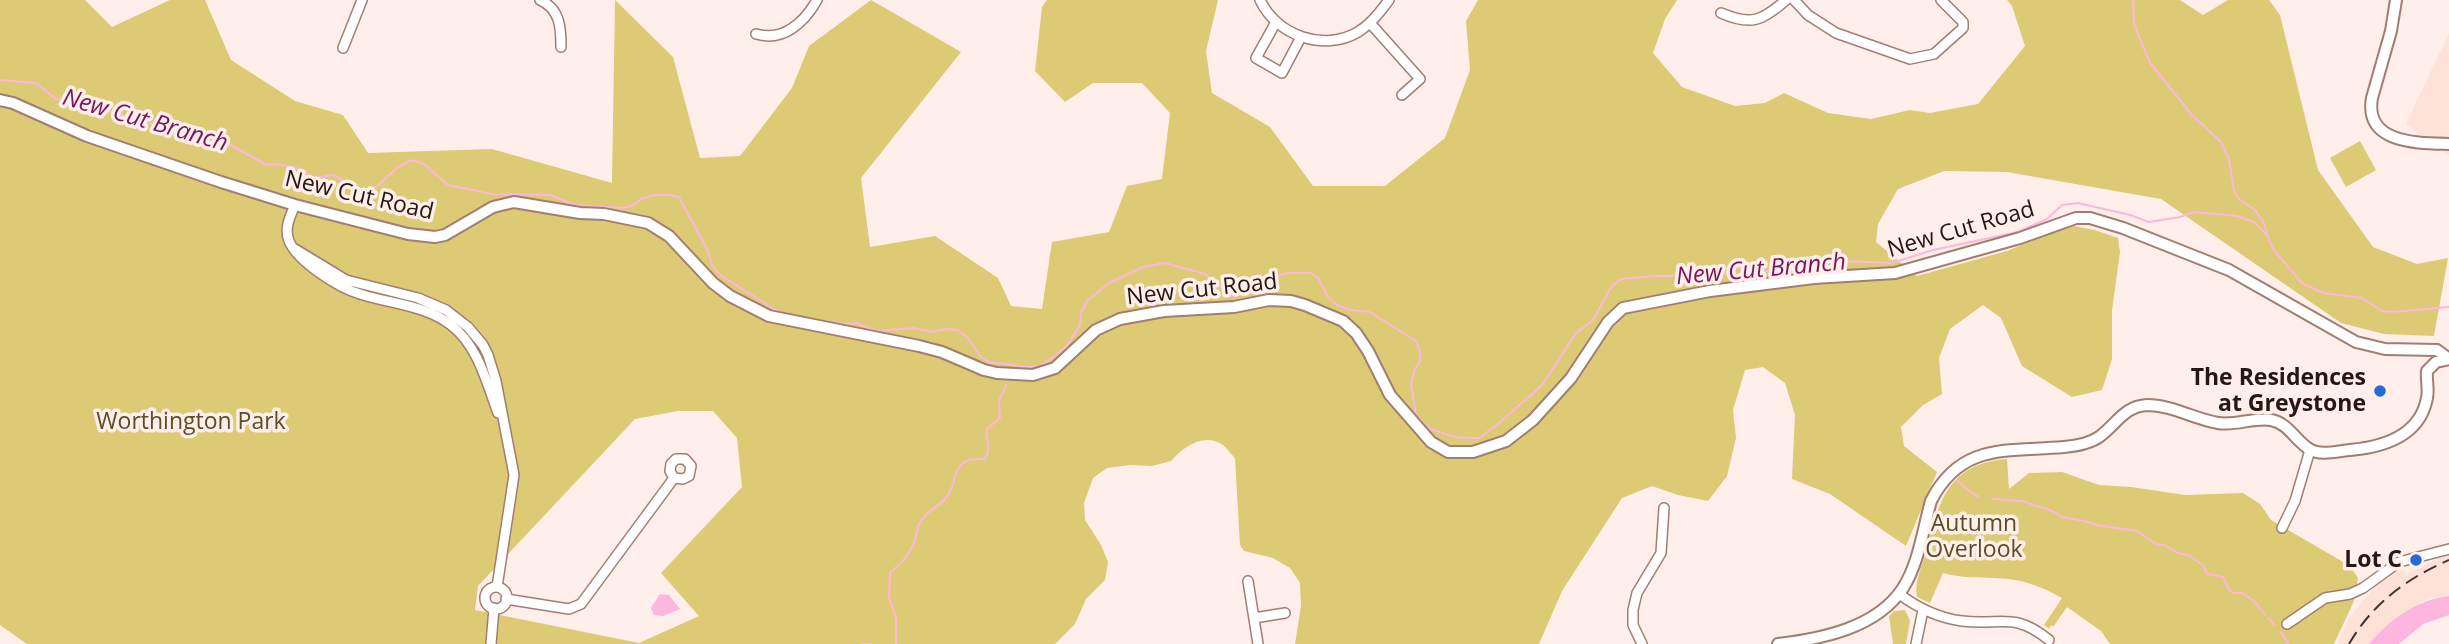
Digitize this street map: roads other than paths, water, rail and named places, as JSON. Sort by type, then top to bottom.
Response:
[{"type":"street","points":[[342,48],[362,0]]},
{"type":"street","points":[[540,0],[554,9],[558,17],[561,47]]},
{"type":"street","points":[[756,34],[770,37],[785,33],[803,20],[817,0]]},
{"type":"street","points":[[1260,0],[1276,22],[1301,37],[1327,41],[1352,35],[1370,23],[1389,0]]},
{"type":"street","points":[[1721,13],[1737,20],[1760,19],[1786,0]]},
{"type":"street","points":[[1794,0],[1808,15],[1836,33],[1910,59],[1934,54],[1963,28],[1963,22],[1941,0]]},
{"type":"street","points":[[2396,0],[2391,31],[2370,106],[2373,118],[2385,133],[2402,140],[2449,144]]},
{"type":"street","points":[[1276,22],[1256,58],[1282,72],[1301,37]]},
{"type":"street","points":[[1370,23],[1420,79],[1402,95]]},
{"type":"street","name":"New Cut Road","points":[[0,100],[124,149],[295,205],[408,234],[435,237],[444,235],[493,207],[514,202],[648,223],[669,236],[697,269],[713,283],[730,296],[769,316],[919,346],[997,373],[1045,373],[1067,359],[1096,330],[1120,318],[1164,311],[1234,307],[1269,300],[1306,305],[1343,321],[1356,333],[1390,394],[1432,442],[1448,452],[1473,452],[1506,441],[1520,432],[1572,378],[1608,322],[1623,308],[1710,291],[1906,270],[2020,239],[2076,218],[2104,221],[2217,264],[2356,342],[2385,349],[2437,350],[2449,359]]},
{"type":"street","points":[[295,205],[287,232],[288,240],[295,249],[346,280],[418,298],[446,310],[475,335],[488,355],[496,381],[514,475],[497,587]]},
{"type":"street","points":[[1778,644],[1807,641],[1845,629],[1884,609],[1899,594],[1915,561],[1931,501],[1937,489],[1959,466],[1983,454],[2070,447],[2088,443],[2100,436],[2128,410],[2145,405],[2171,409],[2217,423],[2271,420],[2281,424],[2310,450],[2326,452],[2382,445],[2402,437],[2414,425],[2426,404],[2426,376],[2429,367],[2440,360],[2449,359]]},
{"type":"street","points":[[2282,528],[2295,501],[2310,450]]},
{"type":"street","points":[[506,599],[569,609],[581,604],[674,478]]},
{"type":"street","points":[[1642,644],[1633,625],[1633,610],[1641,585],[1661,552],[1664,508]]},
{"type":"street","points":[[2287,624],[2325,598],[2363,589],[2399,562],[2449,549]]},
{"type":"street","points":[[1248,582],[1258,644]]},
{"type":"street","points":[[497,587],[505,592],[506,599],[501,607],[494,608],[487,605],[485,597],[488,590],[497,587]]},
{"type":"street","points":[[1899,594],[1937,616],[1966,622],[2013,621],[2026,624],[2049,640]]},
{"type":"street","points":[[491,644],[494,608]]},
{"type":"street","points":[[1916,644],[1923,610]]},
{"type":"street","points":[[1254,618],[1285,613]]},
{"type":"waterway","points":[[2133,0],[2134,24],[2150,63],[2192,115],[2221,142],[2229,159],[2234,191],[2239,199],[2255,210],[2267,233]]},
{"type":"waterway","name":"New Cut Branch","points":[[0,80],[36,83],[56,99],[68,103],[92,102],[105,112],[114,111],[133,120],[143,119],[160,129],[172,130],[199,140],[223,141],[267,165],[277,164],[301,169],[315,178],[333,175],[366,190],[376,187],[398,167],[412,160],[424,164],[448,185],[492,194],[550,195],[575,205],[622,208],[654,195],[679,197],[708,251],[712,265],[720,275],[779,312]]},
{"type":"waterway","name":"New Cut Branch","points":[[798,317],[844,324],[857,323],[876,331],[914,328],[932,332],[957,330],[967,337],[981,357],[989,362],[1041,366],[1066,347],[1080,325],[1081,313],[1087,301],[1109,283],[1143,267],[1165,263],[1205,274],[1231,296],[1241,295],[1255,283],[1268,278],[1287,273],[1310,273],[1318,278],[1328,297],[1337,305],[1350,310],[1370,312],[1416,341],[1420,361],[1411,384],[1416,415],[1428,428],[1454,437],[1479,438],[1542,385],[1576,333],[1593,320],[1611,287],[1621,279],[1654,276],[1708,279],[1737,268],[1767,271],[1819,260],[1892,263],[1933,250],[2018,232],[2047,219],[2062,205],[2078,203],[2149,222],[2194,212],[2237,216],[2254,222],[2267,235],[2273,249],[2302,283],[2323,293],[2362,298],[2382,311],[2449,307]]},
{"type":"waterway","points":[[896,644],[896,618],[889,598],[890,573],[909,552],[920,521],[949,493],[961,464],[969,460],[985,459],[988,451],[987,429],[1000,418],[999,401],[1006,385]]},
{"type":"waterway","points":[[1958,481],[1979,497]]},
{"type":"waterway","points":[[1993,499],[2022,501],[2062,517],[2137,531],[2156,544],[2188,555],[2203,565],[2207,574],[2223,577],[2229,590],[2242,593],[2254,601],[2265,615]]},
{"type":"waterway","points":[[2269,619],[2275,625]]},
{"type":"waterway","points":[[2281,632],[2288,644]]},
{"type":"waterway","points":[[862,644],[871,644]]},
{"type":"railway","points":[[2349,644],[2368,617],[2392,594],[2419,575],[2449,560]]},
{"type":"place","name":"The Residences at Greystone","points":[[2380,391]]},
{"type":"place","name":"Lot C","points":[[2416,560]]},
{"type":"park label","name":"Worthington Park","points":[[191,422]]},
{"type":"park label","name":"Autumn Overlook","points":[[1974,537]]}]
